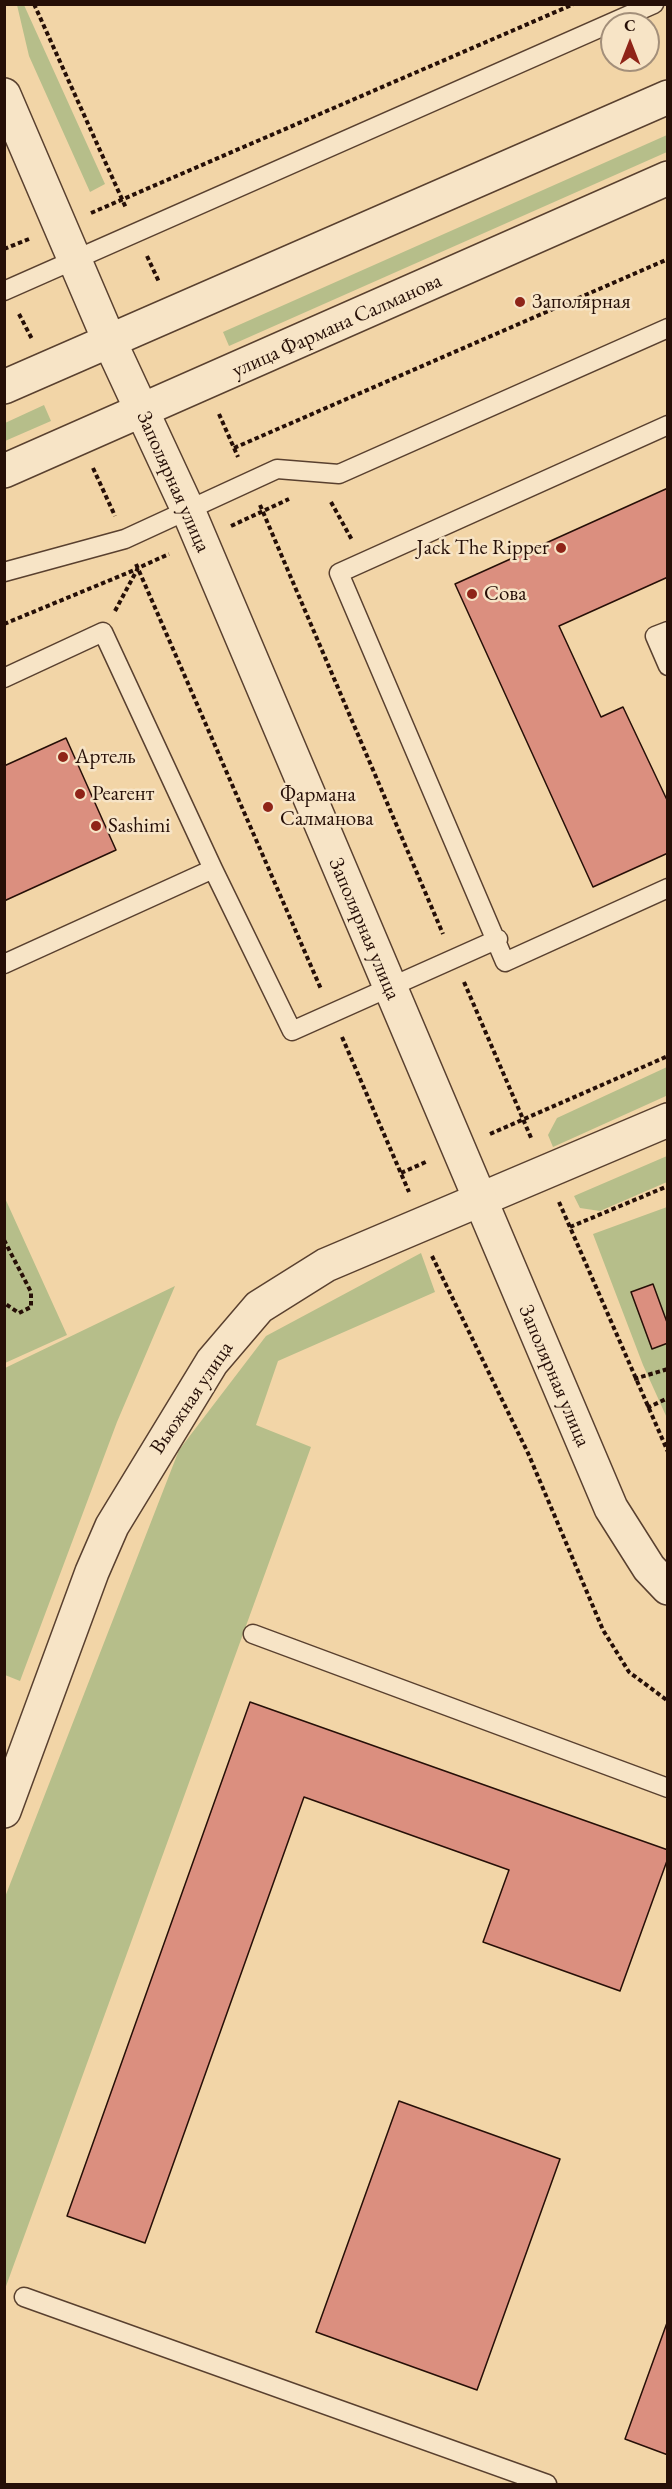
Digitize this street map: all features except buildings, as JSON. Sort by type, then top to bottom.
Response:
[{"type":"street","name":"Заполярная улица","points":[[4,95],[109,340],[188,510],[389,989],[459,1147],[478,1200],[611,1508],[649,1568],[668,1588]]},
{"type":"street","points":[[4,387],[668,97]]},
{"type":"street","name":"улица Фармана Салманова","points":[[4,471],[206,384],[668,178]]},
{"type":"street","name":"Вьюжная улица","points":[[4,1811],[92,1572],[112,1527],[212,1362],[259,1307],[326,1265],[422,1222],[546,1173],[668,1120]]},
{"type":"lane","points":[[6,290],[654,4]]},
{"type":"lane","points":[[4,572],[125,539],[277,469],[339,474],[668,328]]},
{"type":"lane","points":[[668,426],[339,573],[506,962],[668,888]]},
{"type":"lane","points":[[668,631],[655,636],[668,666]]},
{"type":"lane","points":[[4,678],[103,632],[292,1031],[498,939]]},
{"type":"lane","points":[[4,964],[213,868]]},
{"type":"lane","points":[[253,1634],[668,1788]]},
{"type":"lane","points":[[24,2297],[548,2484]]},
{"type":"path","points":[[34,4],[173,314]]},
{"type":"path","points":[[122,199],[574,4]]},
{"type":"path","points":[[234,448],[668,259]]},
{"type":"path","points":[[6,290],[47,369]]},
{"type":"path","points":[[206,384],[263,511],[634,1379],[668,1452]]},
{"type":"path","points":[[79,438],[138,568],[401,1173],[422,1222],[435,1263],[528,1453],[603,1630],[630,1672],[668,1701]]},
{"type":"path","points":[[4,624],[138,568],[296,495]]},
{"type":"path","points":[[324,501],[333,503],[364,563]]},
{"type":"path","points":[[103,632],[138,568]]},
{"type":"path","points":[[401,1173],[668,1056]]},
{"type":"path","points":[[570,1227],[668,1186]]},
{"type":"path","points":[[4,1240],[31,1292],[31,1307],[19,1313],[4,1303]]},
{"type":"path","points":[[634,1379],[668,1369]]},
{"type":"path","points":[[647,1408],[668,1398]]},
{"type":"green space","points":[[17,5],[24,5],[105,184],[90,192],[29,56]]},
{"type":"green space","points":[[667,135],[667,152],[229,346],[223,332]]},
{"type":"green space","points":[[44,405],[51,421],[5,441],[5,423]]},
{"type":"green space","points":[[667,1067],[666,1096],[553,1147],[548,1135],[557,1118]]},
{"type":"green space","points":[[667,1156],[667,1182],[600,1211],[580,1208],[574,1196]]},
{"type":"green space","points":[[4,1196],[67,1335],[5,1363],[4,1363]]},
{"type":"green space","points":[[667,1207],[667,1418],[643,1365],[593,1234]]},
{"type":"green space","points":[[421,1253],[435,1292],[278,1361],[256,1425],[311,1447],[5,2289],[5,1897],[179,1450],[266,1336]]},
{"type":"green space","points":[[175,1286],[117,1422],[20,1681],[5,1675],[5,1368]]},
{"type":"place","name":"Заполярная","points":[[520,302]]},
{"type":"place","name":"Jack The Ripper","points":[[561,548]]},
{"type":"place","name":"Сова","points":[[472,594]]},
{"type":"place","name":"Артель","points":[[63,757]]},
{"type":"place","name":"Реагент","points":[[80,794]]},
{"type":"place","name":"Фармана Салманова","points":[[268,807]]},
{"type":"place","name":"Sashimi","points":[[96,826]]}]
